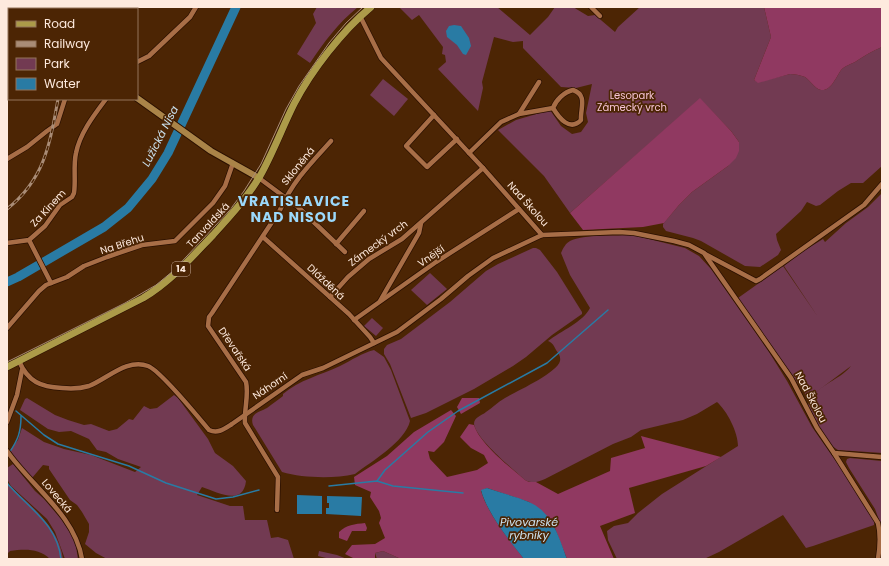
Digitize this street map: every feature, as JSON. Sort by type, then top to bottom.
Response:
[{"type":"main road","name":"Tanvaldská","points":[[7,367],[122,309],[162,286],[182,268],[232,214],[259,178],[302,88],[341,36],[371,7]]},
{"type":"street","points":[[96,8],[100,7]]},
{"type":"street","points":[[138,62],[149,56],[190,17],[196,7]]},
{"type":"street","points":[[591,7],[600,16]]},
{"type":"street","name":"Nad Školou","points":[[360,16],[382,58],[542,234],[619,232],[634,233],[682,243],[689,245],[756,280],[760,279],[864,205],[882,184]]},
{"type":"street","points":[[520,114],[539,82]]},
{"type":"street","points":[[469,153],[501,122],[520,114],[553,108],[565,92],[573,90],[577,91],[581,96],[583,109],[581,120],[578,124],[567,124],[553,108]]},
{"type":"street","points":[[138,99],[211,150],[259,178],[286,197]]},
{"type":"street","points":[[7,159],[27,147],[57,124],[65,100]]},
{"type":"street","name":"Za Kinem","points":[[7,243],[29,240],[45,226],[60,205],[72,197],[74,193],[76,153],[83,135],[105,100]]},
{"type":"street","points":[[434,115],[406,146],[427,167],[457,139]]},
{"type":"street","name":"Skloněná","points":[[331,142],[305,169],[286,197],[345,252]]},
{"type":"street","name":"Na Břehu","points":[[7,328],[39,291],[51,283],[68,277],[84,266],[142,245],[175,242],[213,203],[225,186],[233,162]]},
{"type":"street","name":"Zámecký vrch","points":[[330,297],[348,277],[369,259],[402,239],[483,168]]},
{"type":"street","name":"Dřevařská","points":[[244,415],[248,389],[246,382],[208,326],[209,320],[212,312],[280,210],[286,197]]},
{"type":"street","name":"Vnější","points":[[354,320],[436,262],[520,209]]},
{"type":"street","points":[[336,244],[364,211]]},
{"type":"street","name":"Zámecký vrch","points":[[379,302],[419,233],[422,223]]},
{"type":"street","name":"Náhorní","points":[[19,362],[22,370],[31,379],[44,387],[78,389],[91,385],[114,372],[127,367],[137,365],[149,366],[163,378],[209,430],[215,432],[220,431],[302,375],[323,368],[397,332],[493,258],[542,234]]},
{"type":"street","name":"Dlážděná","points":[[263,237],[330,297],[354,320],[374,343]]},
{"type":"street","points":[[29,240],[51,283]]},
{"type":"street","name":"Nad Školou","points":[[704,253],[791,378],[817,428],[878,524],[880,531],[878,559]]},
{"type":"street","points":[[7,422],[17,395],[22,370]]},
{"type":"street","points":[[244,415],[245,422],[278,477],[277,510]]},
{"type":"street","name":"Lovecká","points":[[7,451],[17,465],[51,501],[70,528],[78,543],[82,559]]},
{"type":"street","points":[[834,453],[882,457]]},
{"type":"green space","points":[[317,7],[358,7],[332,33],[310,63],[297,54],[316,23],[313,14]]},
{"type":"green space","name":"Lesopark Zámecký vrch","points":[[399,7],[497,7],[530,35],[548,17],[555,7],[573,7],[588,16],[595,15],[615,32],[618,27],[640,7],[764,7],[771,37],[754,80],[758,82],[793,74],[805,77],[817,88],[825,90],[831,86],[843,68],[882,47],[882,166],[863,183],[851,183],[820,205],[816,206],[807,202],[801,211],[776,234],[781,250],[778,255],[760,267],[745,266],[701,241],[666,231],[663,227],[663,224],[692,192],[728,166],[739,142],[731,131],[700,99],[570,213],[544,176],[498,130],[516,120],[550,110],[561,126],[572,134],[581,132],[588,122],[586,113],[592,84],[576,88],[561,87],[523,48],[523,41],[513,42],[494,37],[482,82],[483,88],[478,111],[438,69],[446,62],[445,55],[442,54],[443,47],[419,15],[412,20]]},
{"type":"green space","points":[[383,79],[408,99],[394,116],[370,95]]},
{"type":"green space","points":[[882,193],[882,453],[838,450],[829,442],[817,424],[808,406],[811,399],[820,389],[808,398],[738,298],[783,266],[818,317],[784,266],[802,252],[823,239],[825,242],[846,223],[868,207]],"holes":[[[851,366],[840,376],[821,389]]]},
{"type":"green space","points":[[633,235],[685,248],[699,256],[711,269],[769,352],[812,427],[856,490],[874,521],[874,525],[806,548],[783,515],[704,559],[617,559],[608,540],[607,531],[614,526],[628,523],[662,494],[738,446],[738,440],[731,422],[717,402],[697,414],[683,420],[641,430],[631,437],[613,444],[545,479],[535,482],[525,480],[496,454],[481,438],[474,424],[475,420],[502,400],[552,371],[560,361],[560,356],[553,345],[548,341],[577,322],[587,313],[590,308],[570,275],[561,253],[567,243],[584,237]]},
{"type":"green space","points":[[533,248],[540,250],[557,272],[582,314],[552,335],[513,366],[474,389],[426,413],[411,418],[390,364],[384,354],[384,349],[387,345],[401,339],[450,302],[486,271]]},
{"type":"green space","points":[[430,273],[447,289],[427,305],[411,290]]},
{"type":"green space","points":[[372,318],[383,328],[376,336],[364,326]]},
{"type":"green space","points":[[374,350],[384,357],[391,370],[410,421],[402,436],[395,444],[355,474],[337,477],[318,477],[299,476],[282,472],[253,425],[252,421],[254,415],[267,408],[283,396],[283,394],[289,389],[296,385]]},
{"type":"green space","points":[[174,395],[178,398],[208,439],[215,453],[233,466],[246,481],[244,489],[240,494],[235,496],[228,496],[202,487],[197,495],[230,506],[243,506],[245,520],[267,520],[271,538],[278,537],[288,540],[294,559],[107,559],[96,553],[85,544],[89,532],[89,524],[77,505],[70,500],[49,469],[49,466],[43,465],[32,478],[11,452],[11,449],[18,440],[22,428],[44,442],[64,449],[91,455],[135,472],[141,467],[118,459],[106,452],[97,450],[89,439],[71,431],[59,432],[48,429],[20,410],[25,399],[27,398],[55,415],[68,420],[84,425],[91,424],[109,431],[117,429],[129,419],[133,420],[144,406],[150,409],[157,408]]},
{"type":"green space","points":[[847,459],[882,461],[882,528],[875,509],[846,462]]},
{"type":"green space","points":[[13,464],[61,519],[75,540],[78,559],[65,559],[55,532],[47,519],[11,486],[7,479],[7,468]]},
{"type":"green space","points":[[7,483],[42,517],[49,526],[56,536],[63,559],[50,559],[46,555],[31,550],[10,551],[7,554]]},
{"type":"green space","points":[[319,551],[347,559],[330,559],[318,556]]},
{"type":"green space","points":[[383,551],[401,559],[377,559],[375,553]]},
{"type":"shaded area","points":[[764,7],[882,7],[882,47],[843,68],[831,86],[825,90],[817,88],[805,77],[793,74],[758,83],[754,80],[771,37]]},
{"type":"shaded area","points":[[700,98],[731,131],[739,142],[739,151],[736,158],[728,166],[692,192],[664,223],[643,227],[583,230],[570,213]]},
{"type":"shaded area","points":[[462,398],[479,398],[480,403],[461,414],[457,407]]},
{"type":"shaded area","points":[[451,410],[456,416],[444,442],[434,452],[428,451],[430,459],[447,477],[477,470],[488,463],[484,455],[471,448],[460,437],[469,424],[474,425],[482,440],[525,480],[529,482],[536,482],[558,494],[610,471],[611,458],[645,448],[641,436],[721,457],[706,466],[629,488],[635,513],[600,526],[614,559],[567,559],[552,521],[529,502],[487,488],[481,491],[484,500],[500,526],[524,559],[401,559],[383,551],[375,553],[375,559],[355,559],[345,554],[352,545],[375,544],[385,538],[379,523],[381,518],[379,511],[370,497],[371,492],[355,485],[354,477],[387,456],[414,432]]},
{"type":"shaded area","points":[[365,523],[367,528],[366,531],[352,531],[347,541],[339,538],[339,532],[348,526]]},
{"type":"water","points":[[449,26],[461,26],[469,38],[471,46],[466,55],[463,54],[457,45],[447,37],[446,31]]},
{"type":"water","name":"Pivovarské rybníky","points":[[487,488],[529,502],[544,512],[558,534],[567,559],[524,559],[493,517],[481,490]]},
{"type":"water","points":[[297,495],[322,496],[322,514],[297,514]]},
{"type":"water","points":[[327,496],[362,497],[361,516],[326,514],[326,508],[329,508]]},
{"type":"waterway","name":"Lužická Nisa","points":[[7,282],[104,227],[128,208],[152,179],[168,153],[236,7]]},
{"type":"waterway","points":[[377,481],[385,470],[428,432],[458,411],[547,363],[608,310]]},
{"type":"waterway","points":[[16,411],[44,435],[58,444],[129,466],[166,483],[216,499],[233,497],[259,490]]},
{"type":"waterway","points":[[9,453],[18,436],[21,416]]},
{"type":"waterway","points":[[329,486],[377,481],[393,486],[463,493]]},
{"type":"waterway","points":[[7,483],[48,526],[54,535],[61,559]]},
{"type":"tram line","points":[[7,362],[125,303],[156,285],[173,271],[229,211],[244,191],[261,164],[286,109],[299,86],[329,43],[346,23],[363,7]]},
{"type":"railway","points":[[7,209],[20,197],[38,173],[44,159],[52,131],[58,100]]},
{"type":"district","name":"VRATISLAVICE NAD NISOU","points":[[294,210]]}]
